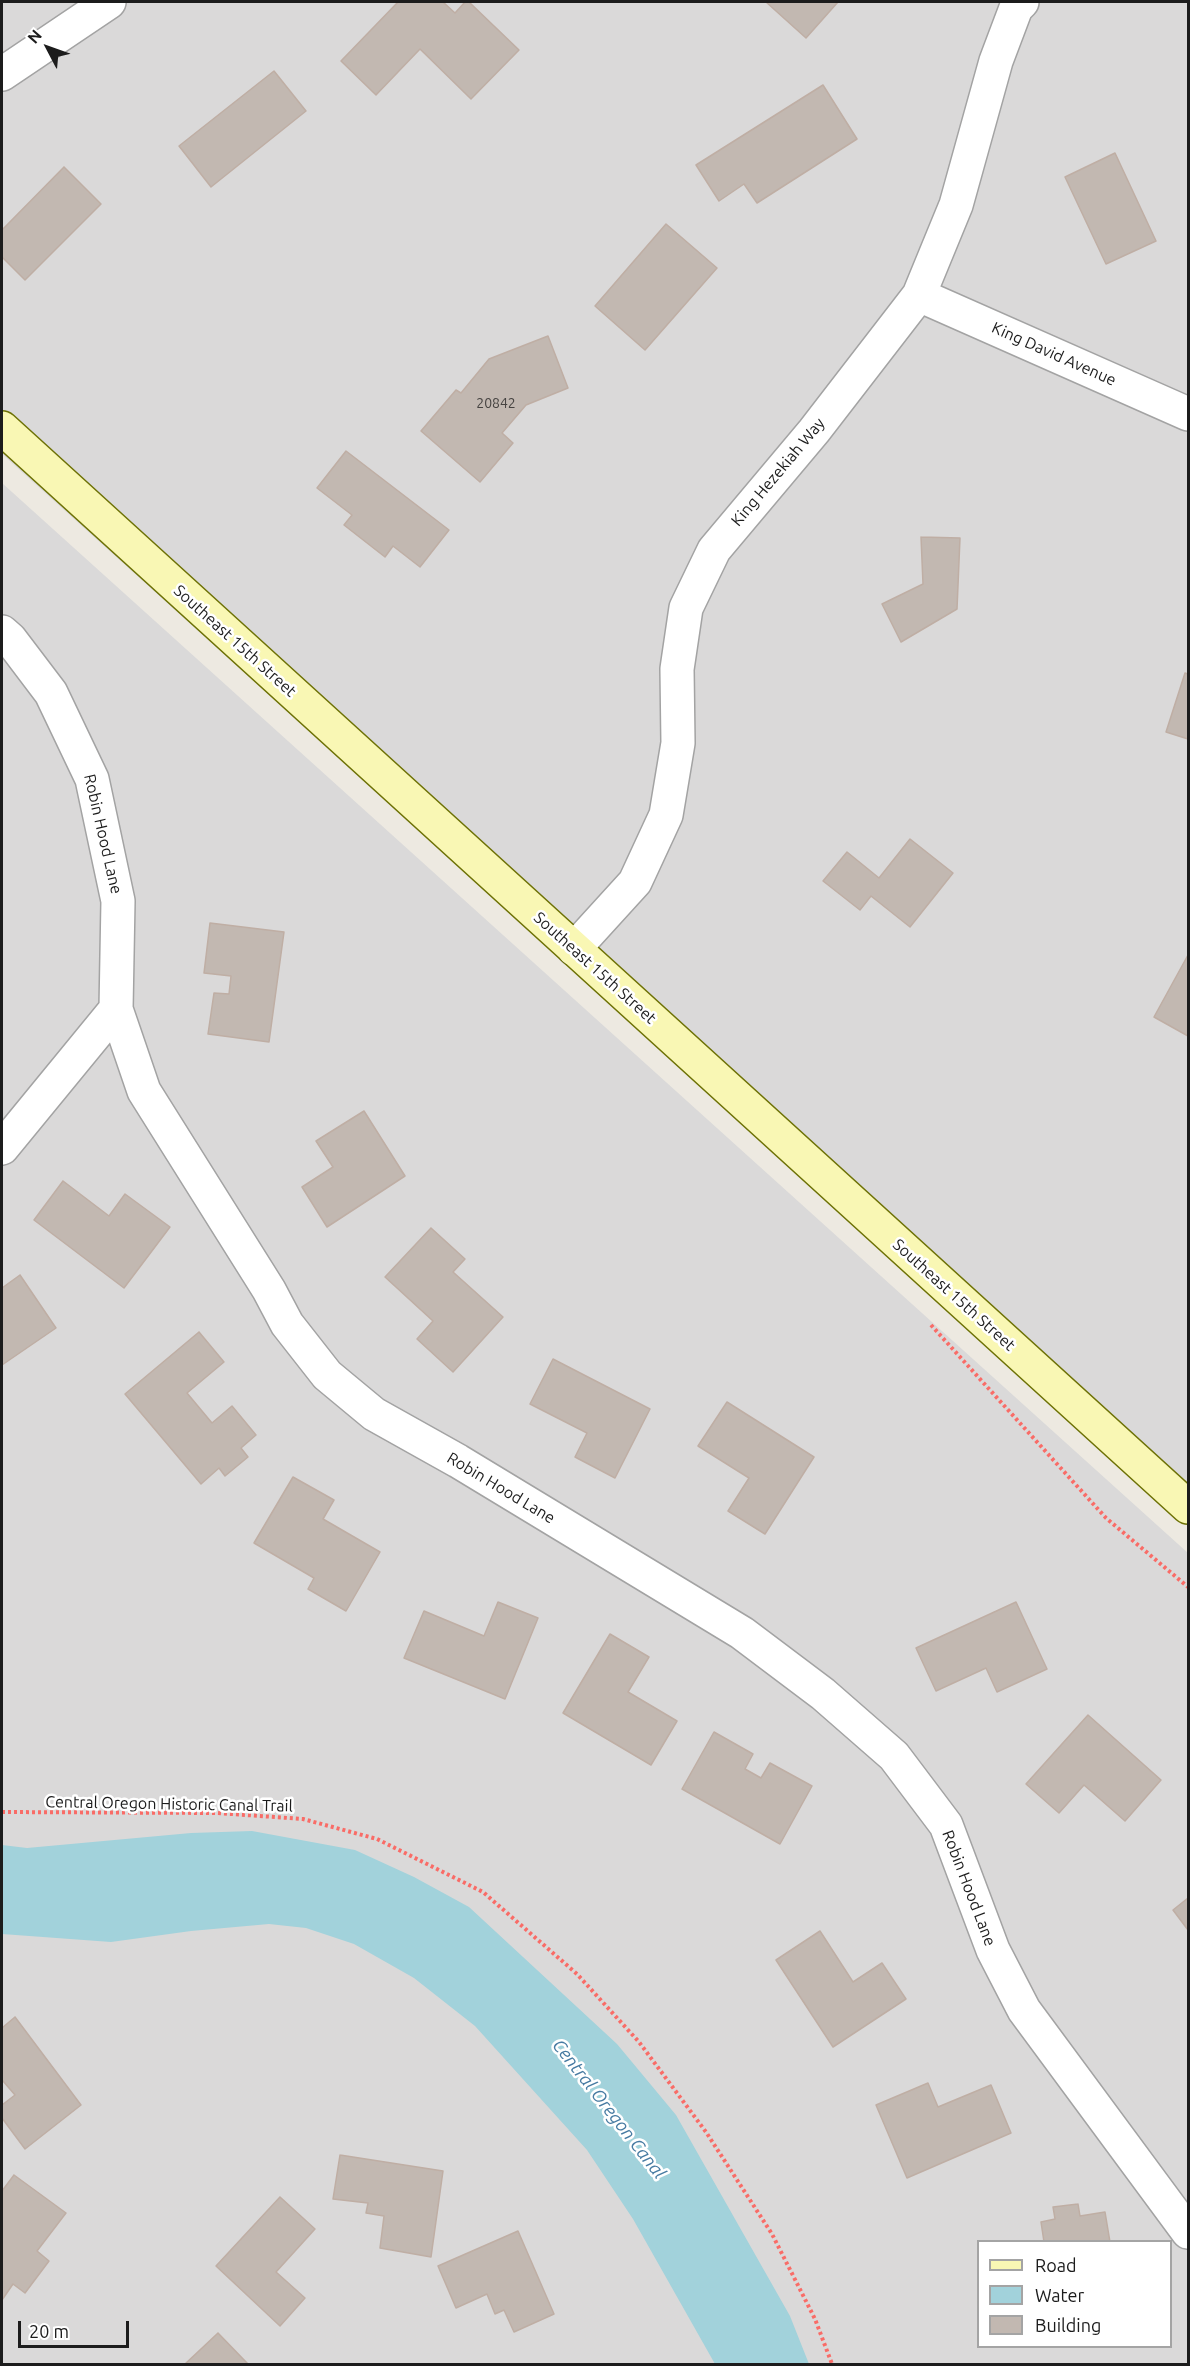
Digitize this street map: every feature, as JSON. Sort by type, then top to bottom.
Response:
[{"type":"main road","name":"Southeast 15th Street","points":[[2,428],[1188,1507]]},
{"type":"street","points":[[2,74],[109,2]]},
{"type":"street","name":"King Hezekiah Way","points":[[574,949],[634,882],[666,815],[678,743],[677,669],[686,608],[714,550],[814,431],[919,295],[956,205],[996,61],[1016,8],[1022,2]]},
{"type":"street","name":"King David Avenue","points":[[919,295],[1188,414]]},
{"type":"street","name":"Robin Hood Lane","points":[[2,632],[10,639],[51,693],[92,779],[118,901],[116,1009],[144,1091],[269,1290],[287,1324],[327,1375],[374,1414],[458,1461],[742,1633],[823,1694],[894,1756],[946,1826],[993,1950],[1024,2010],[1188,2232]]},
{"type":"street","points":[[2,1148],[116,1009]]},
{"type":"path","points":[[928,1322],[1106,1518],[1188,1587]]},
{"type":"path","name":"Central Oregon Historic Canal Trail","points":[[2,1812],[217,1813],[303,1818],[377,1839],[483,1892],[577,1974],[639,2042],[706,2132],[772,2234],[815,2319],[832,2364]]},
{"type":"shaded area","points":[[2,2],[1188,2],[1188,1523],[2,454]]},
{"type":"shaded area","points":[[2,483],[1188,1553],[1188,2364],[2,2364]]},
{"type":"water","name":"Central Oregon Canal","points":[[252,1831],[355,1850],[414,1877],[469,1907],[617,2044],[676,2115],[790,2316],[809,2364],[715,2364],[633,2219],[587,2150],[475,2026],[414,1978],[354,1944],[306,1928],[269,1924],[191,1931],[111,1942],[2,1934],[2,1845],[27,1848],[191,1833]]},
{"type":"building","points":[[398,2],[443,2],[455,13],[465,2],[469,2],[519,50],[471,99],[420,49],[376,95],[341,61]]},
{"type":"building","points":[[766,2],[838,2],[806,38]]},
{"type":"building","points":[[274,71],[306,111],[211,187],[179,146]]},
{"type":"building","points":[[823,85],[857,139],[757,203],[744,184],[719,201],[696,165]]},
{"type":"building","points":[[1115,153],[1156,241],[1106,264],[1065,177]]},
{"type":"building","points":[[64,167],[101,204],[25,280],[2,257],[2,230]]},
{"type":"building","points":[[666,224],[717,268],[645,350],[595,306]]},
{"type":"building","points":[[548,336],[568,388],[526,405],[502,433],[513,443],[480,482],[421,431],[456,390],[461,393],[489,359]]},
{"type":"building","points":[[346,451],[449,530],[420,567],[393,546],[385,557],[344,525],[352,515],[317,488]]},
{"type":"building","points":[[921,537],[960,538],[957,609],[901,642],[882,604],[923,584]]},
{"type":"building","points":[[1185,673],[1188,674],[1188,739],[1166,732]]},
{"type":"building","points":[[910,839],[953,873],[910,927],[871,896],[860,910],[823,881],[847,852],[879,878]]},
{"type":"building","points":[[210,923],[284,932],[269,1042],[208,1034],[214,993],[229,994],[231,976],[204,973]]},
{"type":"building","points":[[1188,955],[1188,1036],[1154,1017]]},
{"type":"building","points":[[364,1111],[405,1176],[327,1227],[302,1187],[333,1167],[316,1141]]},
{"type":"building","points":[[63,1181],[109,1216],[125,1194],[170,1227],[124,1288],[34,1220]]},
{"type":"building","points":[[431,1228],[465,1259],[453,1272],[503,1317],[453,1372],[417,1339],[433,1321],[385,1277]]},
{"type":"building","points":[[20,1275],[56,1328],[2,1365],[2,1288]]},
{"type":"building","points":[[199,1332],[224,1362],[187,1393],[212,1423],[232,1406],[256,1435],[241,1448],[248,1457],[225,1476],[219,1468],[201,1484],[125,1394]]},
{"type":"building","points":[[553,1359],[650,1409],[615,1478],[575,1457],[587,1433],[530,1404]]},
{"type":"building","points":[[727,1402],[814,1457],[765,1534],[728,1511],[749,1478],[698,1446]]},
{"type":"building","points":[[293,1477],[334,1500],[323,1519],[380,1552],[346,1611],[308,1589],[314,1578],[254,1543]]},
{"type":"building","points":[[498,1602],[538,1618],[505,1699],[404,1658],[424,1611],[484,1636]]},
{"type":"building","points":[[1016,1602],[1047,1669],[997,1692],[986,1668],[936,1691],[916,1648]]},
{"type":"building","points":[[610,1634],[649,1657],[628,1692],[677,1721],[651,1765],[563,1713]]},
{"type":"building","points":[[1088,1715],[1161,1780],[1125,1821],[1084,1785],[1059,1813],[1026,1784]]},
{"type":"building","points":[[714,1732],[753,1754],[745,1769],[761,1778],[770,1763],[812,1786],[780,1844],[682,1789]]},
{"type":"building","points":[[1188,1898],[1188,1930],[1173,1910]]},
{"type":"building","points":[[820,1931],[853,1982],[882,1963],[906,1999],[833,2047],[776,1960]]},
{"type":"building","points":[[15,2017],[81,2105],[25,2149],[2,2118],[2,2105],[15,2095],[2,2082],[2,2028]]},
{"type":"building","points":[[928,2083],[938,2107],[991,2085],[1011,2133],[907,2178],[876,2105]]},
{"type":"building","points":[[340,2155],[443,2171],[431,2257],[380,2248],[384,2216],[366,2213],[368,2203],[333,2199]]},
{"type":"building","points":[[14,2175],[66,2213],[37,2251],[49,2261],[25,2293],[13,2284],[2,2300],[2,2191]]},
{"type":"building","points":[[280,2197],[315,2229],[276,2272],[305,2298],[280,2326],[216,2266]]},
{"type":"building","points":[[1078,2204],[1080,2216],[1105,2212],[1110,2240],[1044,2240],[1041,2222],[1055,2219],[1053,2207]]},
{"type":"building","points":[[518,2231],[554,2314],[514,2332],[504,2310],[495,2314],[487,2294],[456,2308],[438,2266]]},
{"type":"building","points":[[218,2333],[248,2364],[185,2364]]}]
